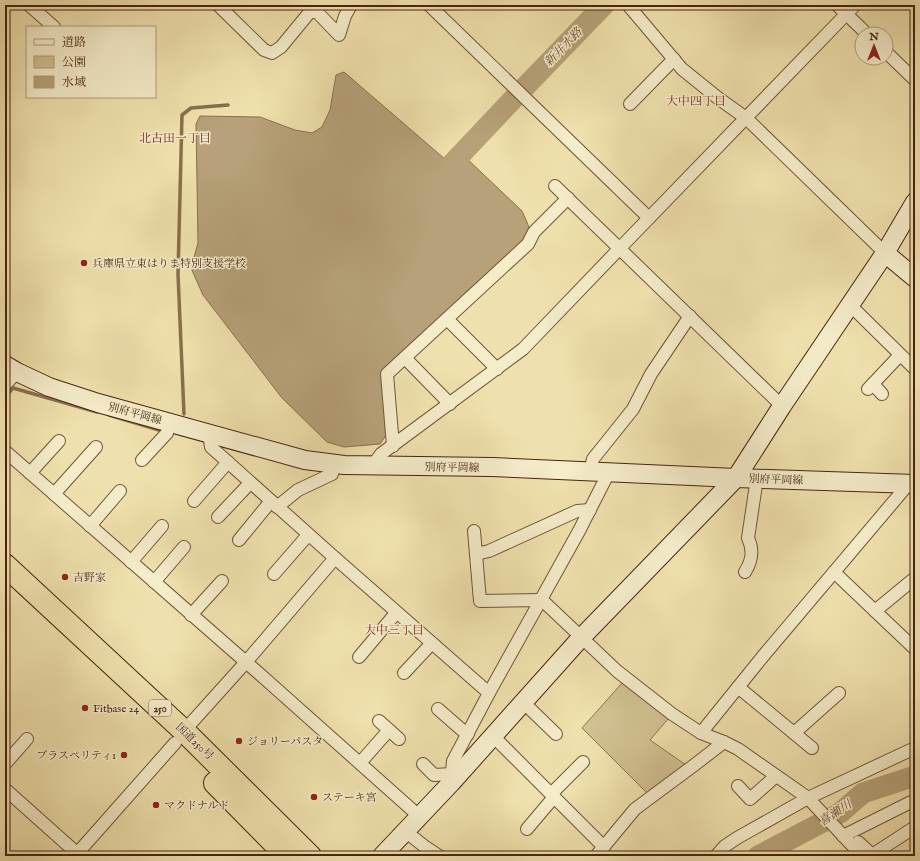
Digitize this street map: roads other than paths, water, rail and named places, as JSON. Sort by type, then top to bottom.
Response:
[{"type":"highway","name":"国道250号","points":[[5,565],[179,737],[287,856]]},
{"type":"highway","name":"国道250号","points":[[5,585],[179,737],[310,856]]},
{"type":"main road","points":[[382,856],[452,778],[494,737],[523,702],[582,638],[736,478],[849,304],[885,253],[915,202]]},
{"type":"main road","points":[[885,253],[915,278]]},
{"type":"main road","name":"別府平岡線","points":[[9,374],[170,423],[305,460],[335,464],[492,467],[736,478],[913,481]]},
{"type":"street","points":[[29,5],[53,26]]},
{"type":"street","points":[[218,5],[264,50],[272,53],[280,47],[309,13],[316,11],[339,35],[345,16],[352,5]]},
{"type":"street","points":[[430,5],[649,218]]},
{"type":"street","points":[[628,5],[682,69],[746,118],[885,253]]},
{"type":"street","points":[[837,5],[851,9],[862,26]]},
{"type":"street","points":[[373,465],[381,454],[524,349],[851,9]]},
{"type":"street","points":[[630,104],[674,59]]},
{"type":"street","points":[[894,60],[915,80]]},
{"type":"street","points":[[555,186],[782,406]]},
{"type":"street","points":[[393,446],[387,374],[528,244],[534,232],[568,198]]},
{"type":"street","points":[[849,304],[915,369]]},
{"type":"street","points":[[590,471],[594,459],[633,409],[651,374],[690,316]]},
{"type":"street","points":[[447,319],[497,369]]},
{"type":"street","points":[[882,394],[870,387],[900,355]]},
{"type":"street","points":[[404,358],[450,404]]},
{"type":"street","points":[[142,460],[167,433],[170,423]]},
{"type":"street","points":[[209,433],[211,447],[396,613],[489,693]]},
{"type":"street","points":[[30,473],[59,440]]},
{"type":"street","points":[[54,494],[96,447]]},
{"type":"street","points":[[5,451],[419,816]]},
{"type":"street","points":[[194,501],[228,462]]},
{"type":"street","points":[[238,540],[274,504],[298,490],[332,474],[335,464]]},
{"type":"street","points":[[423,764],[434,775],[452,778],[453,762],[489,693],[542,600],[609,472]]},
{"type":"street","points":[[745,572],[752,554],[752,546],[748,538],[757,478]]},
{"type":"street","points":[[701,733],[834,572],[913,481]]},
{"type":"street","points":[[218,517],[250,482]]},
{"type":"street","points":[[90,526],[120,491]]},
{"type":"street","points":[[476,554],[489,551],[577,511],[590,510]]},
{"type":"street","points":[[131,562],[162,526]]},
{"type":"street","points":[[474,531],[480,601],[542,600],[617,671],[672,714],[701,733],[738,749],[808,798],[862,856]]},
{"type":"street","points":[[274,574],[308,535]]},
{"type":"street","points":[[154,582],[184,547]]},
{"type":"street","points":[[5,789],[77,855],[246,662],[334,558]]},
{"type":"street","points":[[834,572],[915,649]]},
{"type":"street","points":[[875,611],[915,578]]},
{"type":"street","points":[[192,615],[222,581]]},
{"type":"street","points":[[359,658],[396,613]]},
{"type":"street","points":[[404,673],[432,643]]},
{"type":"street","points":[[738,687],[812,748]]},
{"type":"street","points":[[794,733],[839,693]]},
{"type":"street","points":[[523,702],[556,734]]},
{"type":"street","points":[[438,710],[468,734]]},
{"type":"street","points":[[379,721],[399,739]]},
{"type":"street","points":[[360,763],[389,730]]},
{"type":"street","points":[[494,737],[552,796],[600,851],[635,809],[724,742]]},
{"type":"street","points":[[5,764],[27,739]]},
{"type":"street","points":[[716,856],[725,846],[737,838],[808,798],[915,748]]},
{"type":"street","points":[[527,829],[552,796],[583,762]]},
{"type":"street","points":[[738,786],[750,799],[776,776]]},
{"type":"street","points":[[845,836],[915,800]]},
{"type":"street","points":[[845,836],[860,843],[872,855],[915,827]]},
{"type":"street","points":[[405,831],[439,856]]},
{"type":"water","points":[[344,72],[453,166],[463,155],[522,211],[529,227],[523,241],[383,372],[387,434],[380,444],[344,447],[327,442],[282,398],[203,295],[191,268],[198,243],[196,124],[200,116],[260,117],[295,130],[312,133],[322,127],[330,110],[336,75]]},
{"type":"waterway","name":"新井水路","points":[[523,89],[604,5]]},
{"type":"waterway","name":"新井水路","points":[[449,167],[516,96]]},
{"type":"waterway","points":[[184,414],[178,274],[182,115],[191,108],[228,105]]},
{"type":"waterway","points":[[5,397],[13,388],[97,412]]},
{"type":"waterway","points":[[109,415],[159,430]]},
{"type":"waterway","name":"喜瀬川","points":[[758,856],[840,813],[863,793],[915,776]]},
{"type":"place","name":"兵庫県立東はりま特別支援学校","points":[[84,263]]},
{"type":"place","name":"吉野家","points":[[65,577]]},
{"type":"place","name":"Fitbase 24","points":[[85,708]]},
{"type":"place","name":"ジョリーパスタ","points":[[239,741]]},
{"type":"place","name":"プラスペリティ1","points":[[124,755]]},
{"type":"place","name":"ステーキ宮","points":[[314,797]]},
{"type":"place","name":"マクドナルド","points":[[156,805]]},
{"type":"district","name":"大中四丁目","points":[[696,101]]},
{"type":"district","name":"北古田一丁目","points":[[175,138]]},
{"type":"district","name":"大中三丁目","points":[[394,630]]}]
